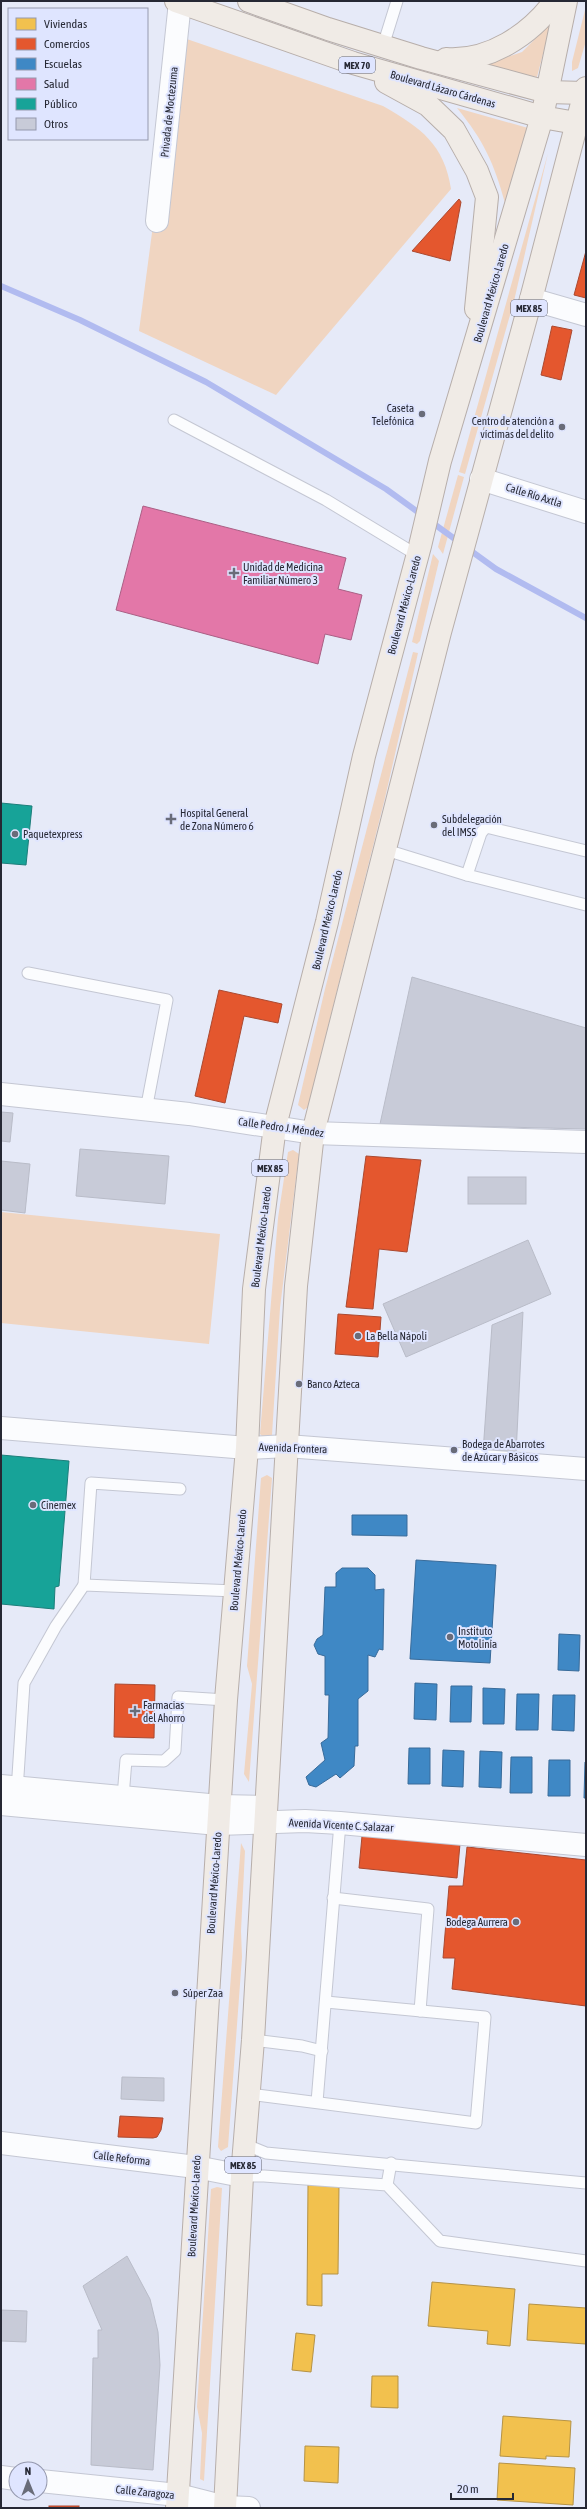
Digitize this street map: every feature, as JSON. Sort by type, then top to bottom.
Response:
[{"type":"main road","name":"MEX 70","points":[[249,1],[421,58],[547,92],[586,91]]},
{"type":"main road","points":[[421,58],[461,60],[492,52],[517,38],[536,23],[554,1]]},
{"type":"main road","name":"Boulevard México-Laredo","points":[[177,2501],[196,2166],[226,1700],[247,1448],[254,1289],[275,1126],[327,922],[364,756],[419,550],[440,461],[542,117],[566,1]]},
{"type":"main road","name":"Boulevard Lázaro Cárdenas","points":[[178,2],[353,64],[542,117],[581,124]]},
{"type":"main road","points":[[353,64],[428,105],[454,130],[477,171],[487,197],[469,367]]},
{"type":"main road","points":[[581,124],[586,91]]},
{"type":"main road","name":"MEX 85","points":[[225,2507],[242,2176],[250,2094],[296,1286],[313,1133],[445,614],[479,486],[581,124]]},
{"type":"street","name":"Privada de Moctezuma","points":[[157,221],[178,2]]},
{"type":"street","points":[[531,299],[586,315]]},
{"type":"street","name":"Calle Río Axtla","points":[[479,486],[586,512]]},
{"type":"street","name":"Calle Pedro J. Méndez","points":[[1,1094],[275,1126],[313,1133],[586,1142]]},
{"type":"street","name":"Avenida Frontera","points":[[1,1428],[247,1448],[287,1446],[586,1469]]},
{"type":"street","name":"Avenida Vicente C. Salazar","points":[[9,1796],[123,1798],[219,1815]]},
{"type":"street","name":"Avenida Vicente C. Salazar","points":[[9,1796],[219,1815],[266,1815],[305,1821],[586,1845]]},
{"type":"street","name":"Calle Reforma","points":[[1,2143],[196,2166],[242,2176]]},
{"type":"street","name":"Calle Zaragoza","points":[[48,2482],[177,2501],[225,2507],[249,2508]]},
{"type":"lane","points":[[383,46],[397,1]]},
{"type":"lane","points":[[174,420],[419,550]]},
{"type":"lane","points":[[467,875],[480,833],[486,827],[586,851]]},
{"type":"lane","points":[[386,850],[467,875],[586,905]]},
{"type":"lane","points":[[28,973],[167,1000],[146,1110]]},
{"type":"lane","points":[[9,1796],[24,1683],[56,1626],[84,1585],[91,1483],[180,1489]]},
{"type":"lane","points":[[84,1585],[236,1591]]},
{"type":"lane","points":[[123,1798],[126,1760],[164,1761],[174,1751],[178,1697],[226,1700]]},
{"type":"lane","points":[[317,2102],[340,1823]]},
{"type":"lane","points":[[333,1898],[428,1909],[420,2010]]},
{"type":"lane","points":[[250,2094],[476,2123],[485,2017],[326,2002]]},
{"type":"lane","points":[[253,2040],[302,2046],[322,2051]]},
{"type":"lane","points":[[244,2144],[266,2153],[586,2183]]},
{"type":"lane","points":[[388,2185],[391,2164]]},
{"type":"lane","points":[[242,2176],[264,2176],[388,2185],[440,2241],[586,2261]]},
{"type":"shaded area","points":[[586,6],[586,41],[578,68],[572,71],[572,62]]},
{"type":"shaded area","points":[[551,23],[537,77],[483,65],[522,52]]},
{"type":"shaded area","points":[[178,36],[383,106],[409,122],[429,139],[443,160],[448,173],[451,189],[276,395],[139,331]]},
{"type":"shaded area","points":[[457,108],[528,128],[505,203],[497,176],[487,153],[474,131]]},
{"type":"shaded area","points":[[548,153],[514,301],[465,474],[459,472]]},
{"type":"shaded area","points":[[458,475],[464,477],[443,554],[438,547]]},
{"type":"shaded area","points":[[433,554],[439,561],[420,641],[417,644],[412,642]]},
{"type":"shaded area","points":[[413,652],[418,653],[385,798],[308,1107],[304,1110],[298,1105],[325,989]]},
{"type":"shaded area","points":[[293,1150],[299,1154],[280,1308],[272,1435],[270,1438],[263,1437],[260,1434],[278,1218],[288,1152]]},
{"type":"shaded area","points":[[1,1212],[220,1234],[209,1344],[1,1323]]},
{"type":"shaded area","points":[[267,1475],[272,1478],[249,1782],[244,1774],[252,1684],[247,1666],[261,1478]]},
{"type":"shaded area","points":[[241,1843],[245,1851],[241,1931],[242,1957],[228,2147],[221,2151],[218,2147]]},
{"type":"shaded area","points":[[217,2187],[222,2188],[204,2481],[200,2479],[202,2433],[197,2407],[211,2189]]},
{"type":"building: Viviendas","points":[[308,2184],[339,2184],[338,2274],[322,2274],[322,2306],[307,2305]]},
{"type":"building: Viviendas","points":[[432,2282],[515,2289],[510,2346],[487,2344],[488,2331],[428,2326]]},
{"type":"building: Viviendas","points":[[529,2304],[586,2308],[586,2344],[527,2340]]},
{"type":"building: Viviendas","points":[[296,2333],[315,2335],[311,2372],[292,2370]]},
{"type":"building: Viviendas","points":[[372,2376],[398,2376],[398,2408],[371,2407]]},
{"type":"building: Viviendas","points":[[503,2416],[571,2421],[569,2457],[546,2456],[546,2459],[500,2456]]},
{"type":"building: Viviendas","points":[[305,2446],[339,2447],[338,2483],[304,2481]]},
{"type":"building: Viviendas","points":[[499,2463],[575,2468],[573,2505],[497,2500]]},
{"type":"building: Comercios","points":[[459,199],[461,202],[450,261],[412,251]]},
{"type":"building: Comercios","points":[[586,251],[586,298],[574,295]]},
{"type":"building: Comercios","points":[[552,326],[572,330],[561,380],[541,375]]},
{"type":"building: Comercios","points":[[219,990],[282,1004],[278,1023],[244,1016],[225,1103],[195,1096]]},
{"type":"building: Comercios","points":[[366,1156],[421,1160],[407,1252],[379,1249],[373,1309],[346,1307]]},
{"type":"building: Comercios","name":"La Bella Nápoli","points":[[338,1314],[381,1317],[378,1357],[335,1354]]},
{"type":"building: Comercios","name":"Farmacias del Ahorro","points":[[115,1684],[155,1685],[154,1738],[114,1737]]},
{"type":"building: Comercios","points":[[362,1836],[460,1844],[457,1878],[359,1868]]},
{"type":"building: Comercios","name":"Bodega Aurrera","points":[[467,1847],[586,1860],[586,2006],[452,1989],[455,1958],[443,1958],[449,1886],[463,1886]]},
{"type":"building: Comercios","points":[[120,2116],[163,2118],[161,2130],[157,2137],[153,2138],[118,2137]]},
{"type":"building: Comercios","points":[[49,2506],[79,2506],[79,2508],[49,2508]]},
{"type":"building: Escuelas","points":[[352,1515],[407,1515],[407,1536],[352,1535]]},
{"type":"building: Escuelas","points":[[416,1560],[496,1565],[490,1663],[410,1659]]},
{"type":"building: Escuelas","points":[[342,1568],[368,1568],[375,1575],[375,1590],[384,1589],[383,1650],[379,1649],[375,1657],[368,1655],[368,1691],[358,1699],[358,1746],[355,1746],[354,1766],[340,1778],[336,1774],[316,1787],[309,1785],[306,1777],[325,1760],[321,1743],[328,1738],[329,1695],[325,1695],[325,1656],[318,1654],[314,1645],[317,1639],[323,1635],[325,1587],[336,1587],[336,1573]]},
{"type":"building: Escuelas","points":[[559,1634],[580,1635],[579,1671],[558,1670]]},
{"type":"building: Escuelas","points":[[415,1683],[437,1684],[436,1720],[414,1719]]},
{"type":"building: Escuelas","points":[[451,1686],[472,1686],[471,1722],[450,1722]]},
{"type":"building: Escuelas","points":[[483,1688],[505,1689],[504,1724],[483,1724]]},
{"type":"building: Escuelas","points":[[517,1694],[539,1694],[538,1730],[516,1730]]},
{"type":"building: Escuelas","points":[[553,1695],[575,1695],[574,1731],[552,1730]]},
{"type":"building: Escuelas","points":[[409,1748],[430,1748],[430,1784],[408,1784]]},
{"type":"building: Escuelas","points":[[443,1750],[464,1751],[463,1787],[442,1786]]},
{"type":"building: Escuelas","points":[[480,1751],[502,1752],[501,1788],[479,1787]]},
{"type":"building: Escuelas","points":[[511,1757],[532,1757],[532,1793],[510,1793]]},
{"type":"building: Escuelas","points":[[549,1760],[570,1760],[570,1796],[548,1796]]},
{"type":"building: Escuelas","points":[[585,1762],[586,1798],[584,1798]]},
{"type":"building: Salud","name":"Unidad de Medicina Familiar Número 3","points":[[143,506],[346,558],[338,589],[362,595],[351,640],[325,634],[318,664],[116,610]]},
{"type":"building: Público","name":"Paquetexpress","points":[[1,803],[32,806],[26,865],[1,863]]},
{"type":"building: Público","name":"Cinemex","points":[[1,1455],[69,1461],[59,1586],[55,1587],[54,1609],[1,1604]]},
{"type":"building: Otros","points":[[412,977],[586,1028],[586,1129],[380,1124]]},
{"type":"building: Otros","points":[[1,1112],[13,1113],[10,1142],[1,1141]]},
{"type":"building: Otros","points":[[80,1149],[169,1156],[165,1204],[76,1196]]},
{"type":"building: Otros","points":[[1,1161],[30,1164],[25,1213],[1,1210]]},
{"type":"building: Otros","points":[[468,1177],[526,1177],[526,1204],[468,1204]]},
{"type":"building: Otros","points":[[528,1240],[551,1294],[406,1357],[383,1304]]},
{"type":"building: Otros","points":[[523,1312],[516,1454],[483,1452],[492,1325]]},
{"type":"building: Otros","points":[[122,2077],[164,2078],[164,2101],[121,2099]]},
{"type":"building: Otros","points":[[127,2256],[150,2299],[158,2332],[160,2365],[153,2470],[91,2465],[93,2358],[98,2358],[98,2330],[102,2330],[83,2286]]},
{"type":"building: Otros","points":[[1,2310],[27,2311],[26,2342],[1,2341]]},
{"type":"waterway","points":[[1,286],[80,320],[206,382],[386,489],[422,515]]},
{"type":"waterway","points":[[430,521],[459,542]]},
{"type":"waterway","points":[[467,548],[496,569],[586,618]]},
{"type":"place","name":"Caseta Telefónica","points":[[422,414]]},
{"type":"place","name":"Centro de atención a víctimas del delito","points":[[562,427]]},
{"type":"place","name":"Unidad de Medicina Familiar Número 3","points":[[234,573]]},
{"type":"place","name":"Hospital General de Zona Número 6","points":[[171,819]]},
{"type":"place","name":"Subdelegación del IMSS","points":[[434,825]]},
{"type":"place","name":"Paquetexpress","points":[[15,834]]},
{"type":"place","name":"La Bella Nápoli","points":[[358,1336]]},
{"type":"place","name":"Banco Azteca","points":[[299,1384]]},
{"type":"place","name":"Bodega de Abarrotes de Azúcar y Básicos","points":[[454,1450]]},
{"type":"place","name":"Cinemex","points":[[33,1505]]},
{"type":"place","name":"Instituto Motolinía","points":[[450,1637]]},
{"type":"place","name":"Farmacias del Ahorro","points":[[135,1711]]},
{"type":"place","name":"Bodega Aurrera","points":[[516,1922]]},
{"type":"place","name":"Súper Zaa","points":[[175,1993]]}]
